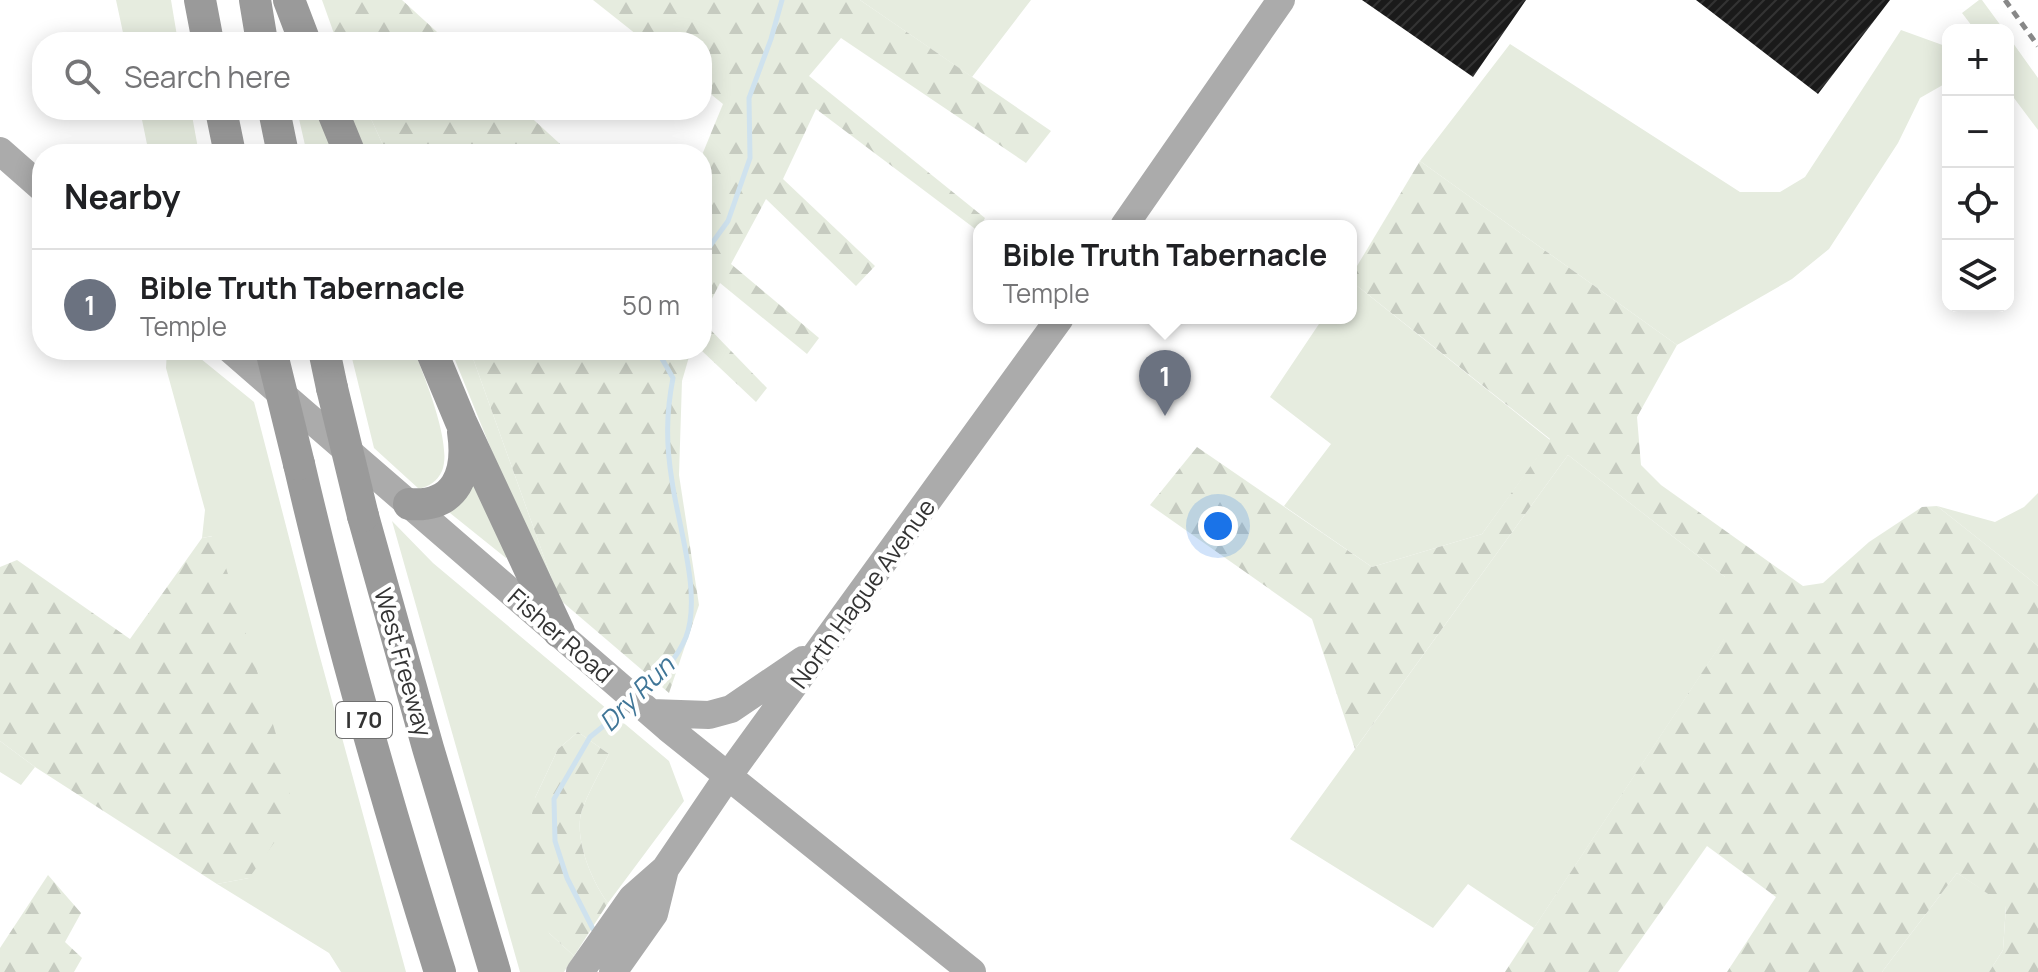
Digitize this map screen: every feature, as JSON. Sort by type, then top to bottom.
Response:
[{"type":"highway","points":[[200,0],[206,32]]},
{"type":"highway","points":[[255,0],[260,32]]},
{"type":"highway","points":[[289,0],[301,32]]},
{"type":"highway","points":[[223,120],[228,144]]},
{"type":"highway","points":[[276,120],[281,144]]},
{"type":"highway","points":[[336,120],[346,144]]},
{"type":"highway","name":"I 70","points":[[273,360],[332,604],[380,777],[440,972]]},
{"type":"highway","name":"West Freeway","points":[[326,360],[363,516],[495,972]]},
{"type":"highway","points":[[435,360],[559,632]]},
{"type":"highway","points":[[409,504],[431,504],[457,484],[465,462],[461,422]]},
{"type":"main road","points":[[1128,220],[1281,0]]},
{"type":"main road","points":[[0,151],[32,179]]},
{"type":"main road","name":"North Hague Avenue","points":[[580,972],[632,898],[665,869],[728,776],[1056,324]]},
{"type":"main road","name":"Fisher Road","points":[[243,360],[651,713],[972,972]]},
{"type":"main road","points":[[651,713],[709,715],[731,709],[825,644]]},
{"type":"main road","name":"North Hague Avenue","points":[[613,972],[654,914],[665,869]]},
{"type":"green space","points":[[116,0],[171,0],[176,32],[123,32]]},
{"type":"green space","points":[[322,0],[402,0],[437,32],[333,32]]},
{"type":"green space","points":[[593,0],[860,0],[1051,131],[1026,163],[841,38],[809,76],[985,218],[973,220],[973,227],[816,109],[783,179],[875,266],[856,286],[766,199],[731,264],[819,338],[807,354],[720,283],[712,299],[712,144],[707,144],[723,104],[712,95],[712,32],[633,32]]},
{"type":"green space","points":[[860,0],[1031,0],[972,77]]},
{"type":"green space","points":[[1982,0],[2000,24],[1970,24],[1962,13]]},
{"type":"green space","points":[[1901,30],[1942,45],[1942,85],[1920,98],[1898,143],[1829,249],[1792,279],[1677,345],[1420,161],[1510,44],[1740,192],[1780,192],[1805,177]]},
{"type":"green space","points":[[2014,44],[2038,78],[2038,130],[2014,98]]},
{"type":"green space","points":[[142,120],[193,120],[197,144],[147,144]]},
{"type":"green space","points":[[299,120],[324,120],[334,144],[305,144]]},
{"type":"green space","points":[[352,120],[372,120],[382,144],[363,144]]},
{"type":"green space","points":[[372,120],[534,120],[560,144],[382,144]]},
{"type":"green space","points":[[1420,161],[1677,345],[1637,417],[1641,465],[1661,485],[1803,586],[1823,583],[1869,542],[1922,507],[1937,506],[2038,586],[2038,972],[1989,972],[2003,950],[2006,906],[1957,873],[1882,972],[1727,972],[1776,897],[1707,846],[1618,972],[1505,972],[1724,639],[1703,617],[1725,577],[1568,455],[1355,749],[1312,619],[1150,505],[1197,447],[1372,567],[1482,534],[1550,439],[1357,286],[1357,266]]},
{"type":"green space","points":[[1357,286],[1550,440],[1482,534],[1372,567],[1284,506],[1331,444],[1270,397],[1319,324],[1357,324]]},
{"type":"green space","points":[[712,331],[767,388],[756,402],[712,360]]},
{"type":"green space","points":[[166,360],[202,360],[254,402],[406,972],[341,972],[329,953],[217,884],[249,878],[212,536],[202,538],[205,510],[166,368]]},
{"type":"green space","points":[[352,360],[418,360],[441,428],[444,445],[442,471],[438,478],[419,489],[374,448]]},
{"type":"green space","points":[[455,360],[474,360],[559,599],[529,543]]},
{"type":"green space","points":[[474,360],[688,360],[682,381],[679,475],[699,605],[669,693],[559,599]]},
{"type":"green space","points":[[1568,455],[1725,577],[1725,638],[1534,928],[1468,884],[1433,928],[1290,839]]},
{"type":"green space","points":[[474,469],[511,551],[506,558],[445,509]]},
{"type":"green space","points":[[2038,493],[2038,586],[1937,506],[1995,522],[2024,507]]},
{"type":"green space","points":[[392,521],[433,563],[669,761],[684,801],[608,903],[586,859],[580,821],[585,803],[609,754],[578,732],[558,749],[535,798],[549,933],[574,956],[564,972],[520,972]]},
{"type":"green space","points":[[213,536],[218,541],[290,781],[288,823],[249,878],[217,884],[35,767],[0,741],[0,567],[17,560],[130,639],[202,538]]},
{"type":"green space","points":[[578,732],[609,754],[585,803],[580,821],[586,859],[608,903],[574,956],[549,933],[531,900],[524,856],[535,798],[558,749]]},
{"type":"green space","points":[[0,741],[35,767],[21,785],[0,772]]},
{"type":"green space","points":[[1957,873],[2006,905],[2003,950],[1989,972],[1882,972]]},
{"type":"green space","points":[[48,875],[81,913],[65,942],[82,958],[74,972],[0,972],[0,948]]},
{"type":"building","points":[[1362,0],[1526,0],[1473,77]]},
{"type":"building","points":[[1696,0],[1890,0],[1818,94]]},
{"type":"waterway","name":"Dry Run","points":[[712,243],[728,221],[750,158],[749,98],[782,0]]},
{"type":"waterway","name":"Dry Run","points":[[641,694],[677,654],[690,620],[690,581],[669,454],[668,417],[673,378],[663,360]]},
{"type":"waterway","name":"Dry Run","points":[[593,929],[567,878],[555,841],[554,799],[590,737],[628,706]]},
{"type":"railway","points":[[2005,0],[2038,46]]},
{"type":"place","name":"Bible Truth Tabernacle","points":[[1165,416]]}]
